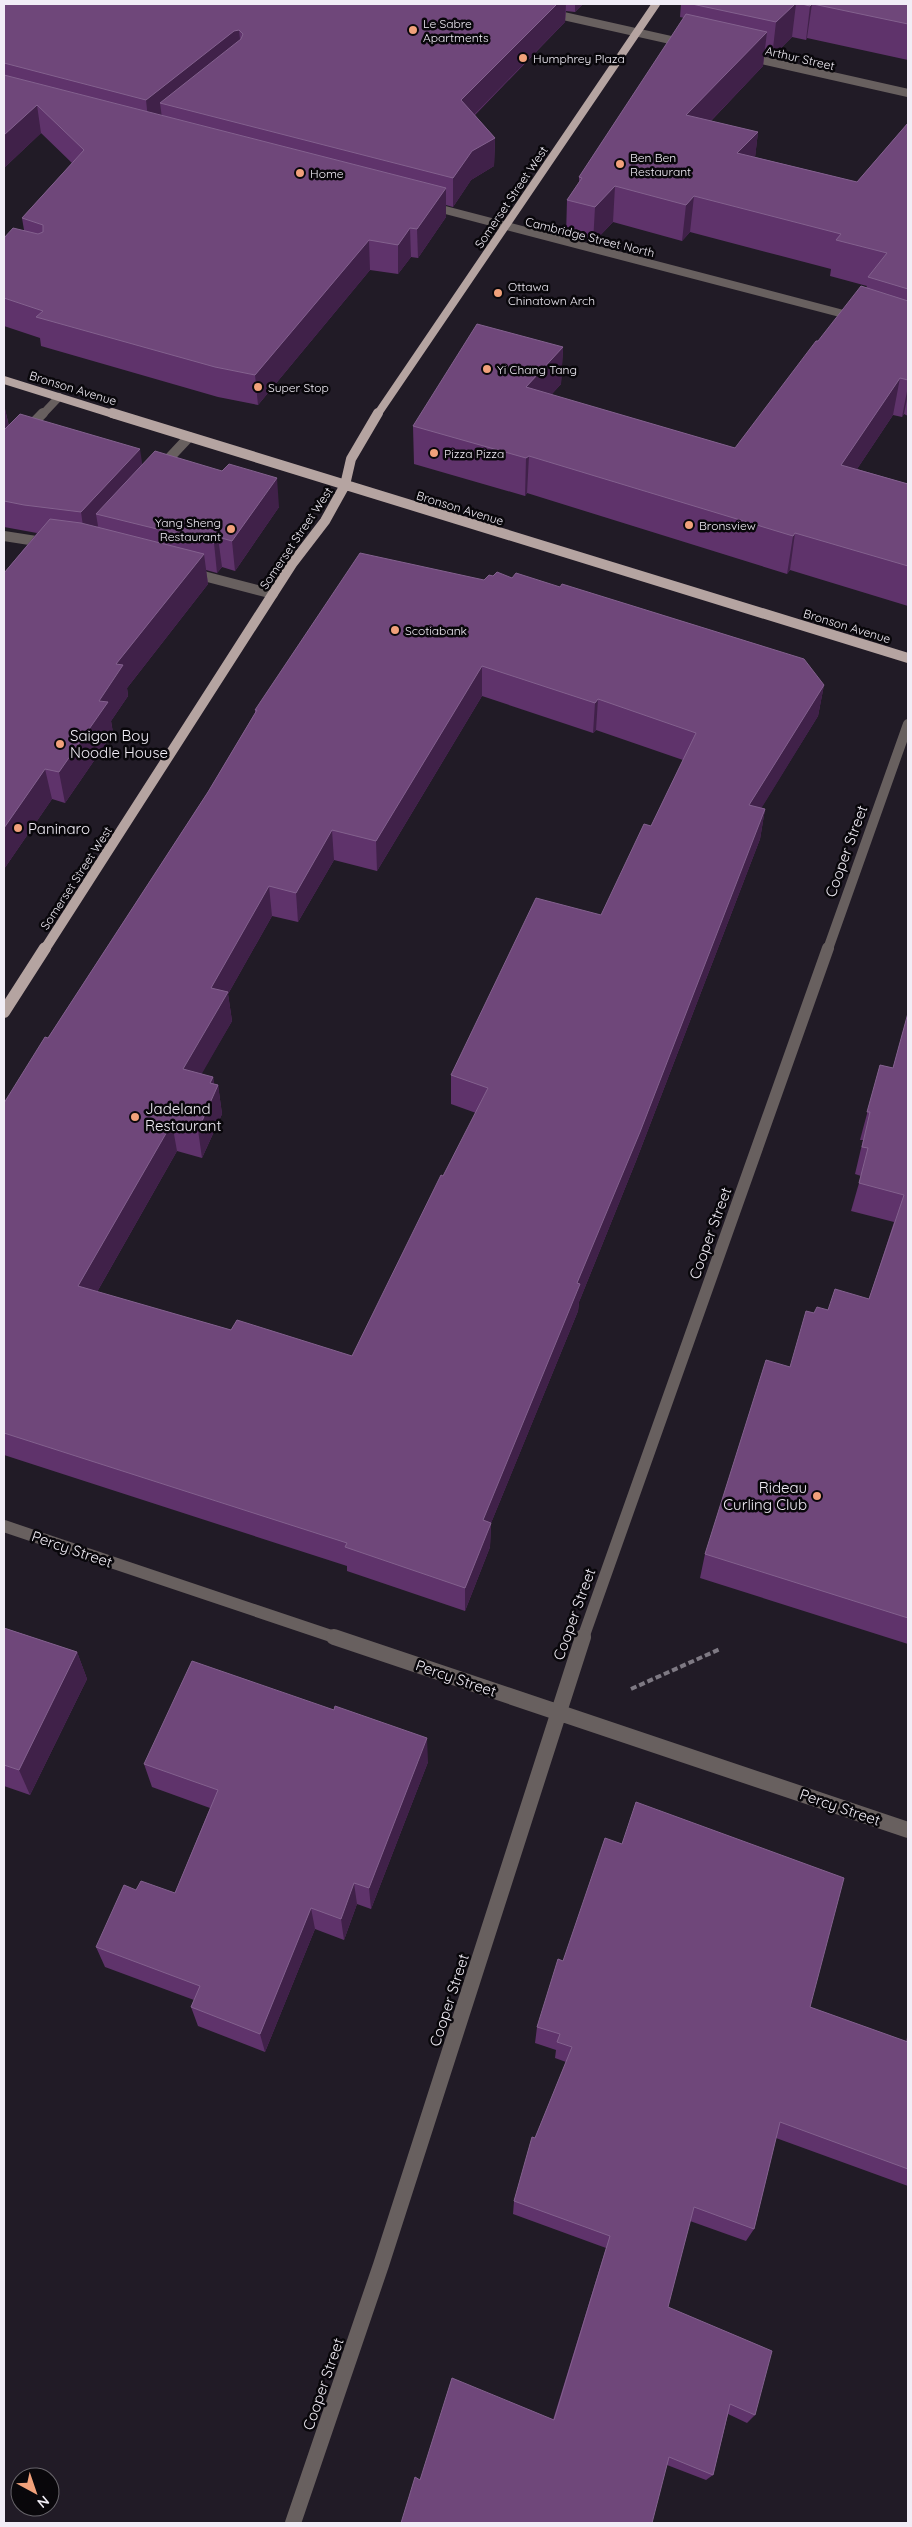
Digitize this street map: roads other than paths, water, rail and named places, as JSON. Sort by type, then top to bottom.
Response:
[{"type":"main road","name":"Somerset Street West","points":[[4,1012],[273,594],[325,521],[345,485],[351,459],[364,434],[506,227],[635,32],[656,4]]},
{"type":"main road","name":"Bronson Avenue","points":[[4,380],[908,658]]},
{"type":"street","points":[[546,12],[689,44]]},
{"type":"street","name":"Arthur Street","points":[[742,56],[908,93]]},
{"type":"street","name":"Cambridge Street North","points":[[418,203],[861,319]]},
{"type":"street","points":[[4,453],[59,397]]},
{"type":"street","points":[[152,478],[189,437]]},
{"type":"street","points":[[4,536],[60,544]]},
{"type":"street","points":[[181,570],[273,594]]},
{"type":"street","name":"Cooper Street","points":[[293,2523],[381,2265],[557,1712],[908,724]]},
{"type":"street","name":"Percy Street","points":[[4,1526],[908,1830]]},
{"type":"place","name":"Le Sabre Apartments","points":[[413,30]]},
{"type":"place","name":"Humphrey Plaza","points":[[523,58]]},
{"type":"place","name":"Ben Ben Restaurant","points":[[620,164]]},
{"type":"place","name":"Home","points":[[300,173]]},
{"type":"place","name":"Ottawa Chinatown Arch","points":[[498,293]]},
{"type":"place","name":"Yi Chang Tang","points":[[487,369]]},
{"type":"place","name":"Super Stop","points":[[258,387]]},
{"type":"place","name":"Pizza Pizza","points":[[434,453]]},
{"type":"place","name":"Bronsview","points":[[689,525]]},
{"type":"place","name":"Yang Sheng Restaurant","points":[[231,529]]},
{"type":"place","name":"Scotiabank","points":[[395,630]]},
{"type":"place","name":"Saigon Boy Noodle House","points":[[60,744]]},
{"type":"place","name":"Paninaro","points":[[18,828]]},
{"type":"place","name":"Jadeland Restaurant","points":[[135,1117]]},
{"type":"place","name":"Rideau Curling Club","points":[[817,1496]]}]
